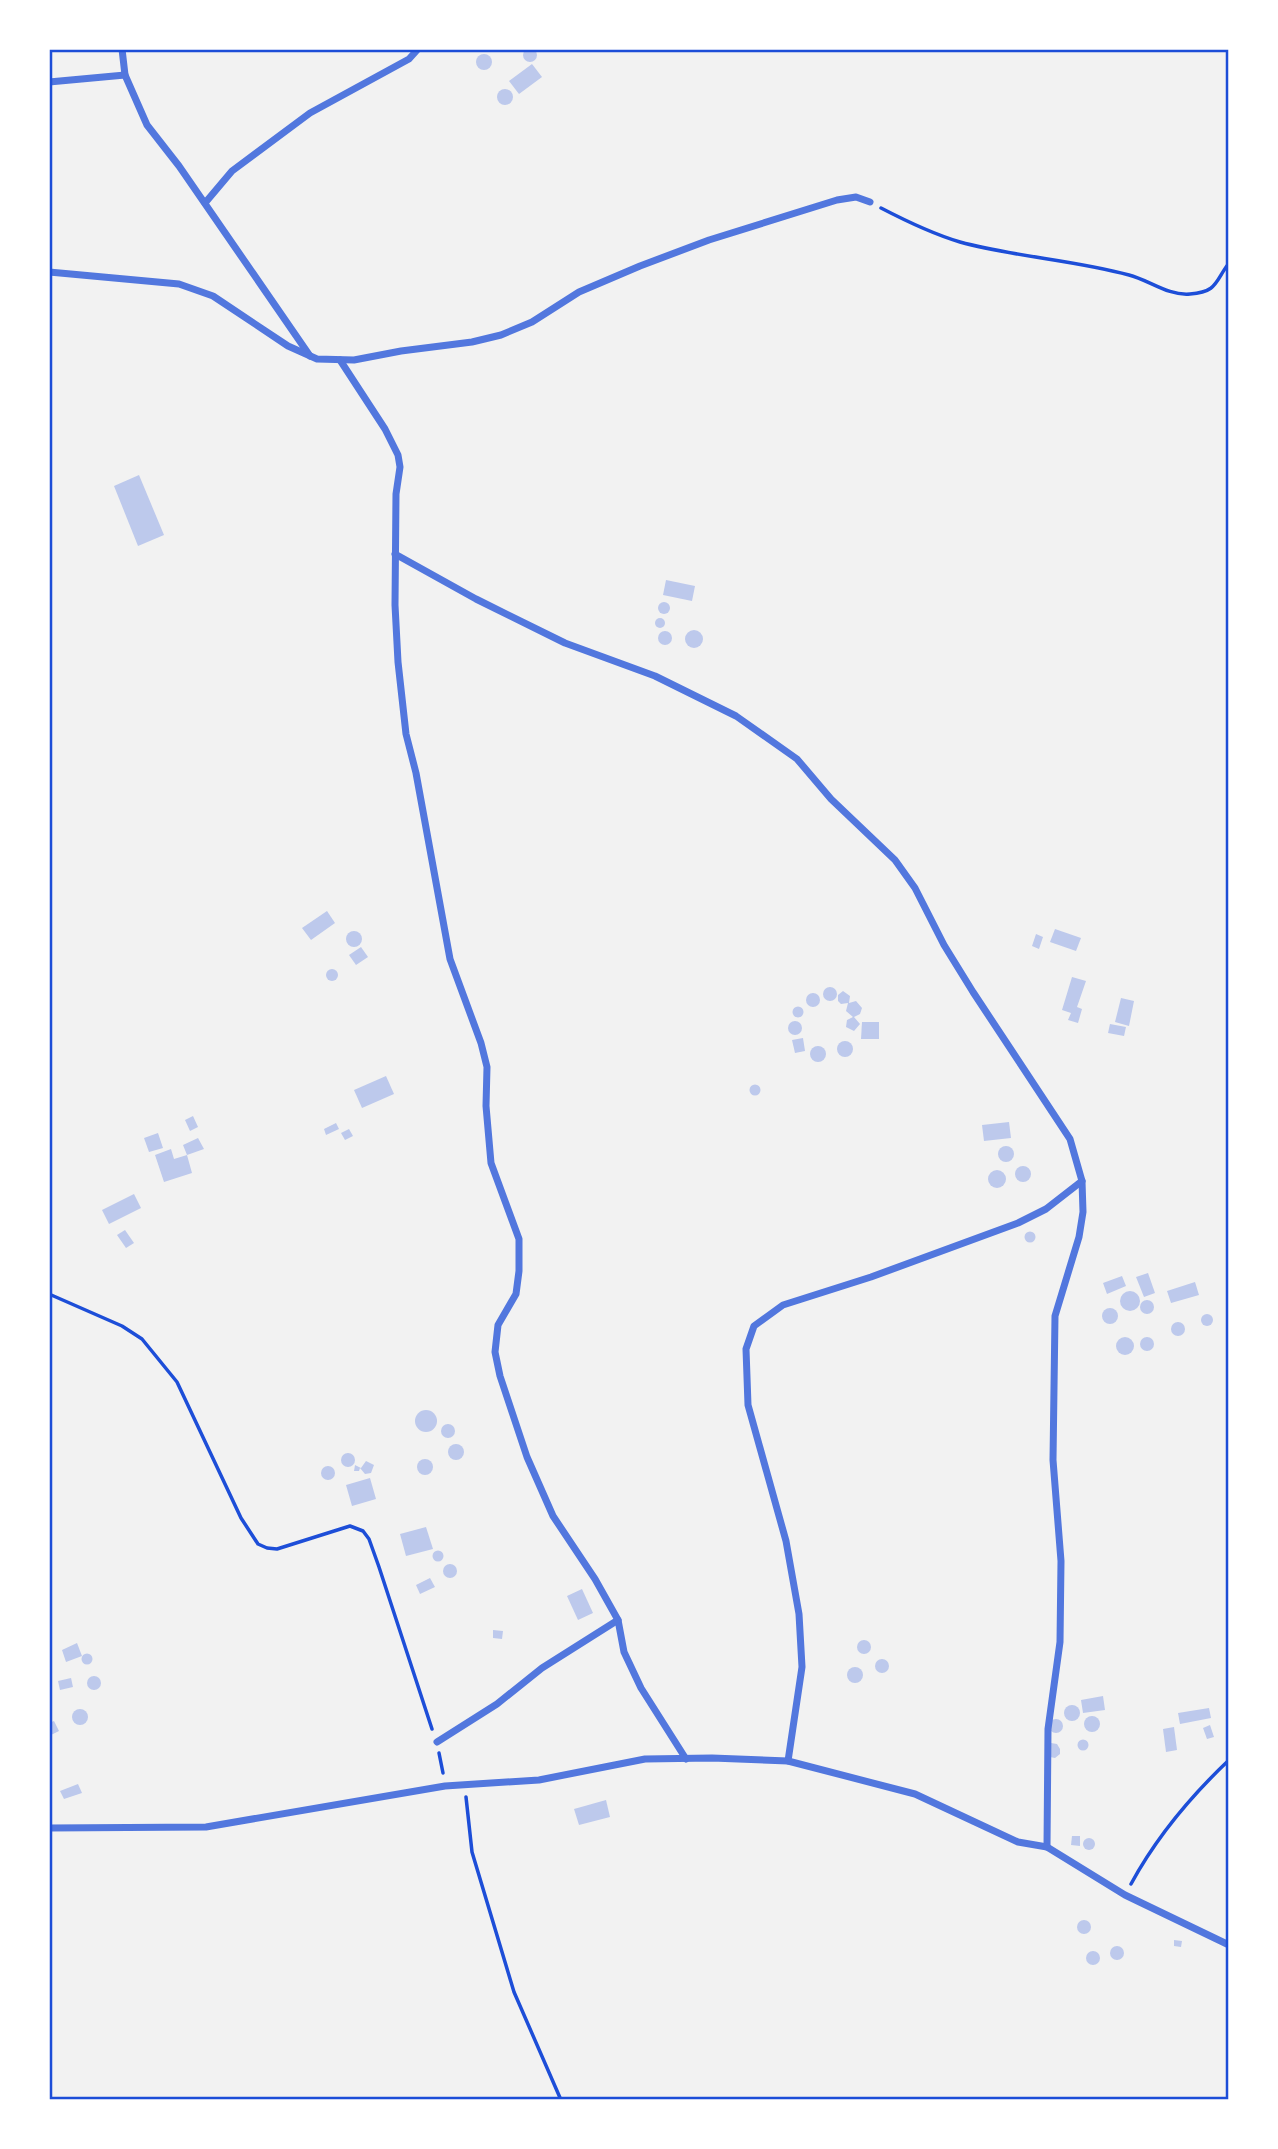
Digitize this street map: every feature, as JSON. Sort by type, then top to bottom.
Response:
[{"type":"street","points":[[122,49],[125,75],[147,125],[205,203],[310,356]]},
{"type":"street","points":[[205,203],[232,171],[310,113],[409,59],[418,49]]},
{"type":"street","points":[[49,82],[125,75]]},
{"type":"street","points":[[49,272],[179,285],[213,296],[288,346],[317,359],[354,360],[501,335],[531,322],[579,292],[709,240],[836,200],[856,197],[870,202]]},
{"type":"street","points":[[341,360],[385,429],[398,455],[395,554],[398,662],[406,734],[416,773],[450,959],[481,1043],[487,1067],[486,1105],[491,1163],[519,1239],[516,1294],[498,1325],[495,1352],[500,1376],[527,1457],[553,1516],[595,1579],[618,1620],[624,1652],[641,1688],[686,1759]]},
{"type":"street","points":[[395,554],[476,599],[565,643],[655,676],[736,716],[797,759],[831,799],[902,869],[973,992],[1070,1139],[1082,1181],[1083,1212],[1079,1237],[1055,1316],[1053,1460],[1062,1561],[1060,1642],[1048,1729],[1047,1847]]},
{"type":"street","points":[[788,1761],[802,1667],[799,1614],[786,1541],[748,1405],[746,1349],[754,1326],[783,1305],[871,1277],[1018,1223],[1045,1209],[1082,1181]]},
{"type":"street","points":[[437,1742],[497,1704],[542,1668],[618,1620]]},
{"type":"street","points":[[49,1828],[206,1826],[445,1786],[539,1780],[645,1759],[788,1761],[915,1794],[1017,1842],[1047,1847],[1125,1895],[1229,1945]]},
{"type":"path","points":[[870,202],[907,222],[960,242],[1132,276],[1171,292],[1188,295],[1214,287],[1229,263]]},
{"type":"path","points":[[49,1294],[122,1326],[142,1339],[177,1382],[241,1518],[258,1544],[277,1549],[350,1527],[363,1531],[369,1539],[379,1567],[437,1742],[445,1786]]},
{"type":"path","points":[[1125,1895],[1140,1866],[1169,1822],[1229,1760]]},
{"type":"path","points":[[465,1784],[472,1852],[510,1979],[561,2100]]},
{"type":"building","points":[[530,48],[535,50],[535,60],[530,62],[525,60],[523,55],[525,50]]},
{"type":"building","points":[[484,54],[492,62],[484,70],[476,62]]},
{"type":"building","points":[[532,64],[542,77],[519,94],[509,81]]},
{"type":"building","points":[[505,89],[513,97],[505,105],[497,97]]},
{"type":"building","points":[[139,475],[164,535],[138,546],[114,486]]},
{"type":"building","points":[[666,580],[695,586],[692,601],[663,595]]},
{"type":"building","points":[[664,602],[670,608],[664,614],[658,608]]},
{"type":"building","points":[[660,618],[665,623],[660,628],[655,623]]},
{"type":"building","points":[[694,630],[700,633],[703,639],[700,645],[694,648],[688,645],[685,639],[688,633]]},
{"type":"building","points":[[662,631],[668,631],[672,638],[668,645],[662,645],[658,641],[658,635]]},
{"type":"building","points":[[327,911],[335,923],[311,940],[302,928]]},
{"type":"building","points":[[1055,929],[1081,938],[1076,951],[1050,942]]},
{"type":"building","points":[[354,931],[360,933],[360,945],[354,947],[348,945],[346,939],[348,933]]},
{"type":"building","points":[[1036,934],[1043,937],[1039,949],[1032,946]]},
{"type":"building","points":[[361,947],[368,957],[356,965],[349,955]]},
{"type":"building","points":[[327,970],[337,970],[337,980],[327,980]]},
{"type":"building","points":[[1072,977],[1086,981],[1077,1007],[1082,1009],[1078,1023],[1068,1020],[1071,1013],[1062,1010]]},
{"type":"building","points":[[830,987],[835,989],[835,999],[830,1001],[825,999],[823,994],[825,989]]},
{"type":"building","points":[[843,991],[850,996],[849,1003],[856,1001],[862,1008],[860,1014],[854,1017],[860,1024],[854,1031],[846,1027],[847,1020],[853,1017],[846,1011],[848,1003],[841,1004],[838,1001],[838,995]]},
{"type":"building","points":[[813,993],[818,995],[818,1005],[813,1007],[808,1005],[806,1000],[808,995]]},
{"type":"building","points":[[1121,998],[1134,1001],[1129,1026],[1115,1022]]},
{"type":"building","points":[[798,1006],[804,1012],[798,1018],[792,1012]]},
{"type":"building","points":[[792,1021],[798,1021],[802,1028],[798,1035],[792,1035],[788,1031],[788,1025]]},
{"type":"building","points":[[862,1022],[879,1022],[879,1039],[861,1039]]},
{"type":"building","points":[[1110,1024],[1126,1027],[1124,1036],[1108,1033]]},
{"type":"building","points":[[803,1038],[805,1051],[795,1053],[792,1040]]},
{"type":"building","points":[[842,1041],[848,1041],[853,1049],[851,1055],[842,1057],[837,1052],[837,1046]]},
{"type":"building","points":[[818,1046],[824,1048],[824,1060],[818,1062],[812,1060],[810,1054],[812,1048]]},
{"type":"building","points":[[386,1076],[394,1094],[362,1108],[354,1090]]},
{"type":"building","points":[[755,1085],[759,1086],[759,1094],[755,1095],[751,1094],[750,1090],[751,1086]]},
{"type":"building","points":[[193,1116],[198,1127],[190,1131],[185,1120]]},
{"type":"building","points":[[1009,1122],[1011,1138],[984,1141],[982,1125]]},
{"type":"building","points":[[336,1123],[339,1129],[326,1135],[324,1129]]},
{"type":"building","points":[[349,1129],[353,1136],[345,1140],[341,1133]]},
{"type":"building","points":[[158,1133],[163,1148],[149,1152],[144,1138]]},
{"type":"building","points":[[198,1138],[204,1149],[187,1155],[183,1145]]},
{"type":"building","points":[[1006,1146],[1012,1148],[1012,1160],[1006,1162],[1000,1160],[998,1154],[1000,1148]]},
{"type":"building","points":[[171,1149],[174,1159],[187,1155],[192,1173],[164,1182],[155,1155]]},
{"type":"building","points":[[1023,1166],[1029,1168],[1029,1180],[1023,1182],[1017,1180],[1015,1174],[1017,1168]]},
{"type":"building","points":[[997,1170],[1003,1173],[1006,1179],[1003,1185],[997,1188],[991,1185],[988,1179],[991,1173]]},
{"type":"building","points":[[134,1194],[141,1208],[109,1224],[102,1210]]},
{"type":"building","points":[[125,1230],[134,1243],[126,1248],[117,1235]]},
{"type":"building","points":[[1030,1231],[1036,1237],[1030,1243],[1024,1237]]},
{"type":"building","points":[[1148,1273],[1155,1293],[1144,1297],[1136,1277]]},
{"type":"building","points":[[1122,1276],[1126,1286],[1107,1294],[1103,1283]]},
{"type":"building","points":[[1195,1282],[1199,1295],[1171,1303],[1167,1291]]},
{"type":"building","points":[[1130,1291],[1137,1294],[1140,1301],[1137,1308],[1130,1311],[1123,1308],[1120,1301],[1123,1294]]},
{"type":"building","points":[[1144,1300],[1150,1300],[1154,1307],[1150,1314],[1144,1314],[1140,1310],[1140,1304]]},
{"type":"building","points":[[1110,1308],[1118,1316],[1110,1324],[1102,1316]]},
{"type":"building","points":[[1202,1315],[1212,1315],[1212,1325],[1202,1325]]},
{"type":"building","points":[[1178,1322],[1183,1324],[1183,1334],[1178,1336],[1173,1334],[1171,1329],[1173,1324]]},
{"type":"building","points":[[1125,1337],[1131,1340],[1134,1346],[1131,1352],[1125,1355],[1119,1352],[1116,1346],[1119,1340]]},
{"type":"building","points":[[1144,1337],[1150,1337],[1154,1344],[1150,1351],[1144,1351],[1140,1347],[1140,1341]]},
{"type":"building","points":[[426,1410],[436,1417],[437,1421],[430,1431],[426,1432],[416,1425],[415,1421],[422,1411]]},
{"type":"building","points":[[448,1424],[453,1426],[453,1436],[448,1438],[443,1436],[441,1431],[443,1426]]},
{"type":"building","points":[[453,1444],[459,1444],[464,1452],[462,1458],[453,1460],[448,1455],[448,1449]]},
{"type":"building","points":[[345,1453],[351,1453],[355,1460],[351,1467],[345,1467],[341,1463],[341,1457]]},
{"type":"building","points":[[422,1459],[428,1459],[433,1467],[431,1473],[422,1475],[417,1470],[417,1464]]},
{"type":"building","points":[[366,1461],[374,1465],[371,1473],[365,1474],[360,1468],[359,1471],[354,1471],[355,1465],[361,1468]]},
{"type":"building","points":[[328,1466],[333,1468],[333,1478],[328,1480],[323,1478],[321,1473],[323,1468]]},
{"type":"building","points":[[370,1478],[376,1499],[352,1506],[346,1485]]},
{"type":"building","points":[[426,1527],[433,1549],[406,1556],[400,1534]]},
{"type":"building","points":[[438,1550],[444,1556],[438,1562],[432,1556]]},
{"type":"building","points":[[447,1564],[453,1564],[457,1571],[453,1578],[447,1578],[443,1574],[443,1568]]},
{"type":"building","points":[[430,1578],[435,1587],[420,1594],[416,1585]]},
{"type":"building","points":[[582,1589],[593,1613],[578,1620],[567,1596]]},
{"type":"building","points":[[493,1630],[503,1631],[502,1639],[493,1638]]},
{"type":"building","points":[[864,1640],[869,1642],[869,1652],[864,1654],[859,1652],[857,1647],[859,1642]]},
{"type":"building","points":[[77,1643],[82,1656],[66,1662],[62,1650]]},
{"type":"building","points":[[87,1654],[91,1655],[91,1663],[87,1664],[83,1663],[82,1659],[83,1655]]},
{"type":"building","points":[[882,1659],[887,1661],[887,1671],[882,1673],[877,1671],[875,1666],[877,1661]]},
{"type":"building","points":[[855,1667],[863,1675],[855,1683],[847,1675]]},
{"type":"building","points":[[91,1676],[97,1676],[101,1683],[97,1690],[91,1690],[87,1686],[87,1680]]},
{"type":"building","points":[[71,1678],[73,1687],[60,1690],[58,1681]]},
{"type":"building","points":[[1103,1696],[1105,1710],[1083,1713],[1081,1700]]},
{"type":"building","points":[[1072,1705],[1080,1713],[1072,1721],[1064,1713]]},
{"type":"building","points":[[1209,1708],[1211,1718],[1180,1724],[1178,1713]]},
{"type":"building","points":[[80,1709],[88,1717],[80,1725],[72,1717]]},
{"type":"building","points":[[1092,1716],[1098,1718],[1098,1730],[1092,1732],[1086,1730],[1084,1724],[1086,1718]]},
{"type":"building","points":[[1053,1719],[1059,1719],[1063,1726],[1059,1733],[1053,1733],[1049,1729],[1049,1723]]},
{"type":"building","points":[[54,1721],[59,1731],[49,1736],[49,1723]]},
{"type":"building","points":[[1210,1725],[1214,1737],[1207,1739],[1203,1728]]},
{"type":"building","points":[[1174,1727],[1177,1750],[1166,1752],[1163,1729]]},
{"type":"building","points":[[1083,1740],[1087,1741],[1087,1749],[1083,1750],[1079,1749],[1078,1745],[1079,1741]]},
{"type":"building","points":[[1051,1743],[1057,1744],[1060,1749],[1060,1754],[1055,1758],[1050,1757]]},
{"type":"building","points":[[78,1784],[82,1793],[64,1799],[60,1791]]},
{"type":"building","points":[[606,1800],[610,1817],[579,1825],[574,1809]]},
{"type":"building","points":[[1072,1836],[1080,1836],[1080,1846],[1071,1845]]},
{"type":"building","points":[[1089,1838],[1095,1844],[1089,1850],[1083,1844]]},
{"type":"building","points":[[1081,1920],[1087,1920],[1091,1927],[1087,1934],[1081,1934],[1077,1930],[1077,1924]]},
{"type":"building","points":[[1174,1940],[1182,1941],[1181,1947],[1174,1946]]},
{"type":"building","points":[[1114,1946],[1120,1946],[1124,1953],[1120,1960],[1114,1960],[1110,1956],[1110,1950]]},
{"type":"building","points":[[1090,1951],[1096,1951],[1100,1958],[1096,1965],[1090,1965],[1086,1961],[1086,1955]]}]
